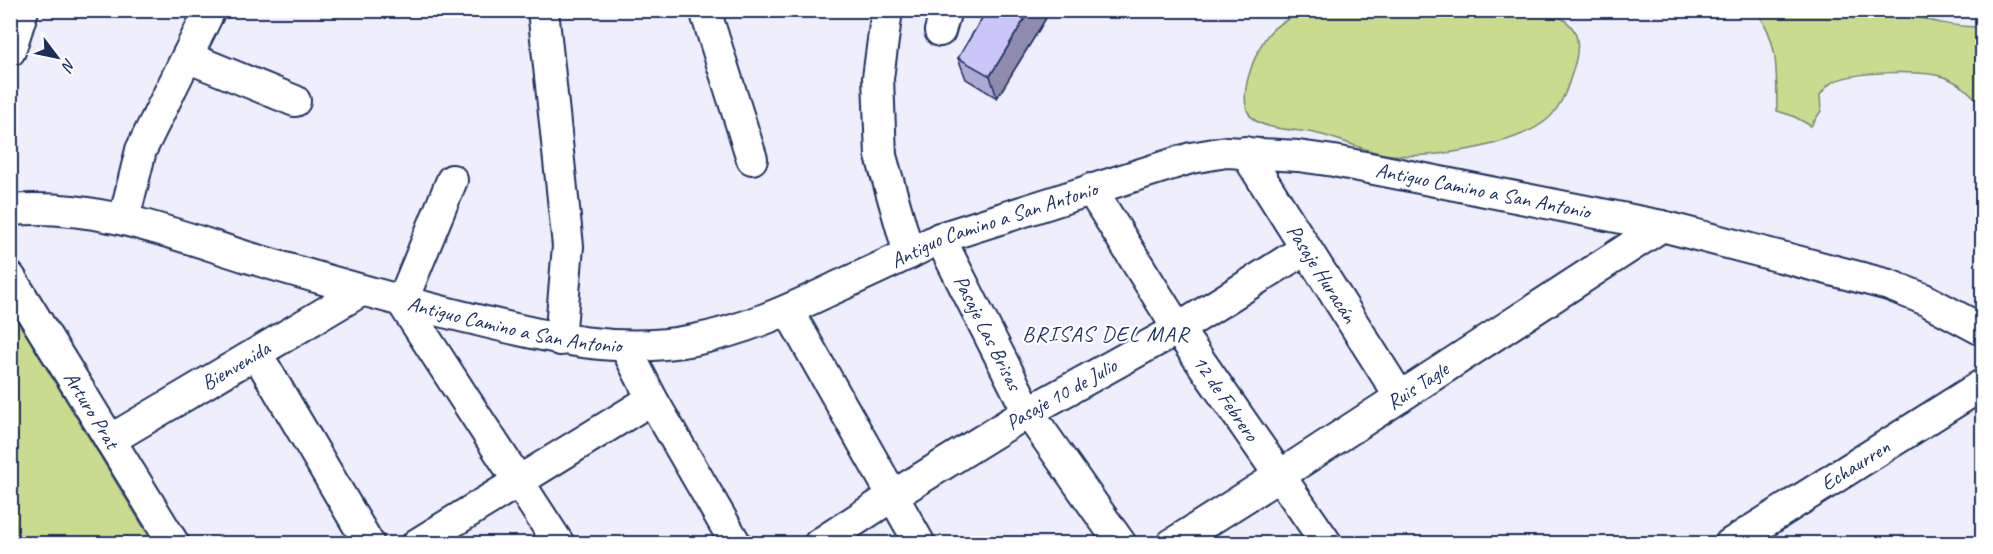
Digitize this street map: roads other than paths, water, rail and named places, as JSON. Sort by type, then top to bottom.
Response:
[{"type":"street","points":[[10,51],[23,10]]},
{"type":"street","points":[[124,219],[141,150],[210,10]]},
{"type":"street","points":[[543,10],[568,246],[560,340]]},
{"type":"street","points":[[705,10],[752,159]]},
{"type":"street","points":[[887,10],[879,78],[881,156],[909,254]]},
{"type":"street","points":[[187,57],[295,101]]},
{"type":"street","name":"Antiguo Camino a San Antonio","points":[[10,210],[49,208],[75,210],[124,219],[402,302],[560,340],[592,345],[625,346],[692,340],[756,323],[940,238],[1191,158],[1226,152],[1245,152],[1334,160],[1662,226],[1889,285],[1924,299],[1983,330]]},
{"type":"street","name":"Pasaje Huracán","points":[[1245,152],[1400,397]]},
{"type":"street","points":[[452,180],[402,302],[559,543]]},
{"type":"street","name":"12 de Febrero","points":[[1091,189],[1178,329],[1327,543]]},
{"type":"street","name":"Ruis Tagle","points":[[1172,543],[1279,476],[1662,226]]},
{"type":"street","name":"Pasaje Las Brisas","points":[[940,238],[1028,412],[1121,543]]},
{"type":"street","name":"Pasaje 10 de Julio","points":[[819,543],[1028,412],[1178,329],[1305,249]]},
{"type":"street","name":"Arturo Prat","points":[[10,277],[174,543]]},
{"type":"street","name":"Bienvenida","points":[[111,440],[361,291]]},
{"type":"street","points":[[788,310],[920,543]]},
{"type":"street","points":[[625,346],[652,399],[736,543]]},
{"type":"street","points":[[257,354],[369,543]]},
{"type":"street","name":"Echaurren","points":[[1730,543],[1983,385]]},
{"type":"street","points":[[417,543],[652,399]]},
{"type":"district","name":"BRISAS DEL MAR","points":[[1106,333]]}]
